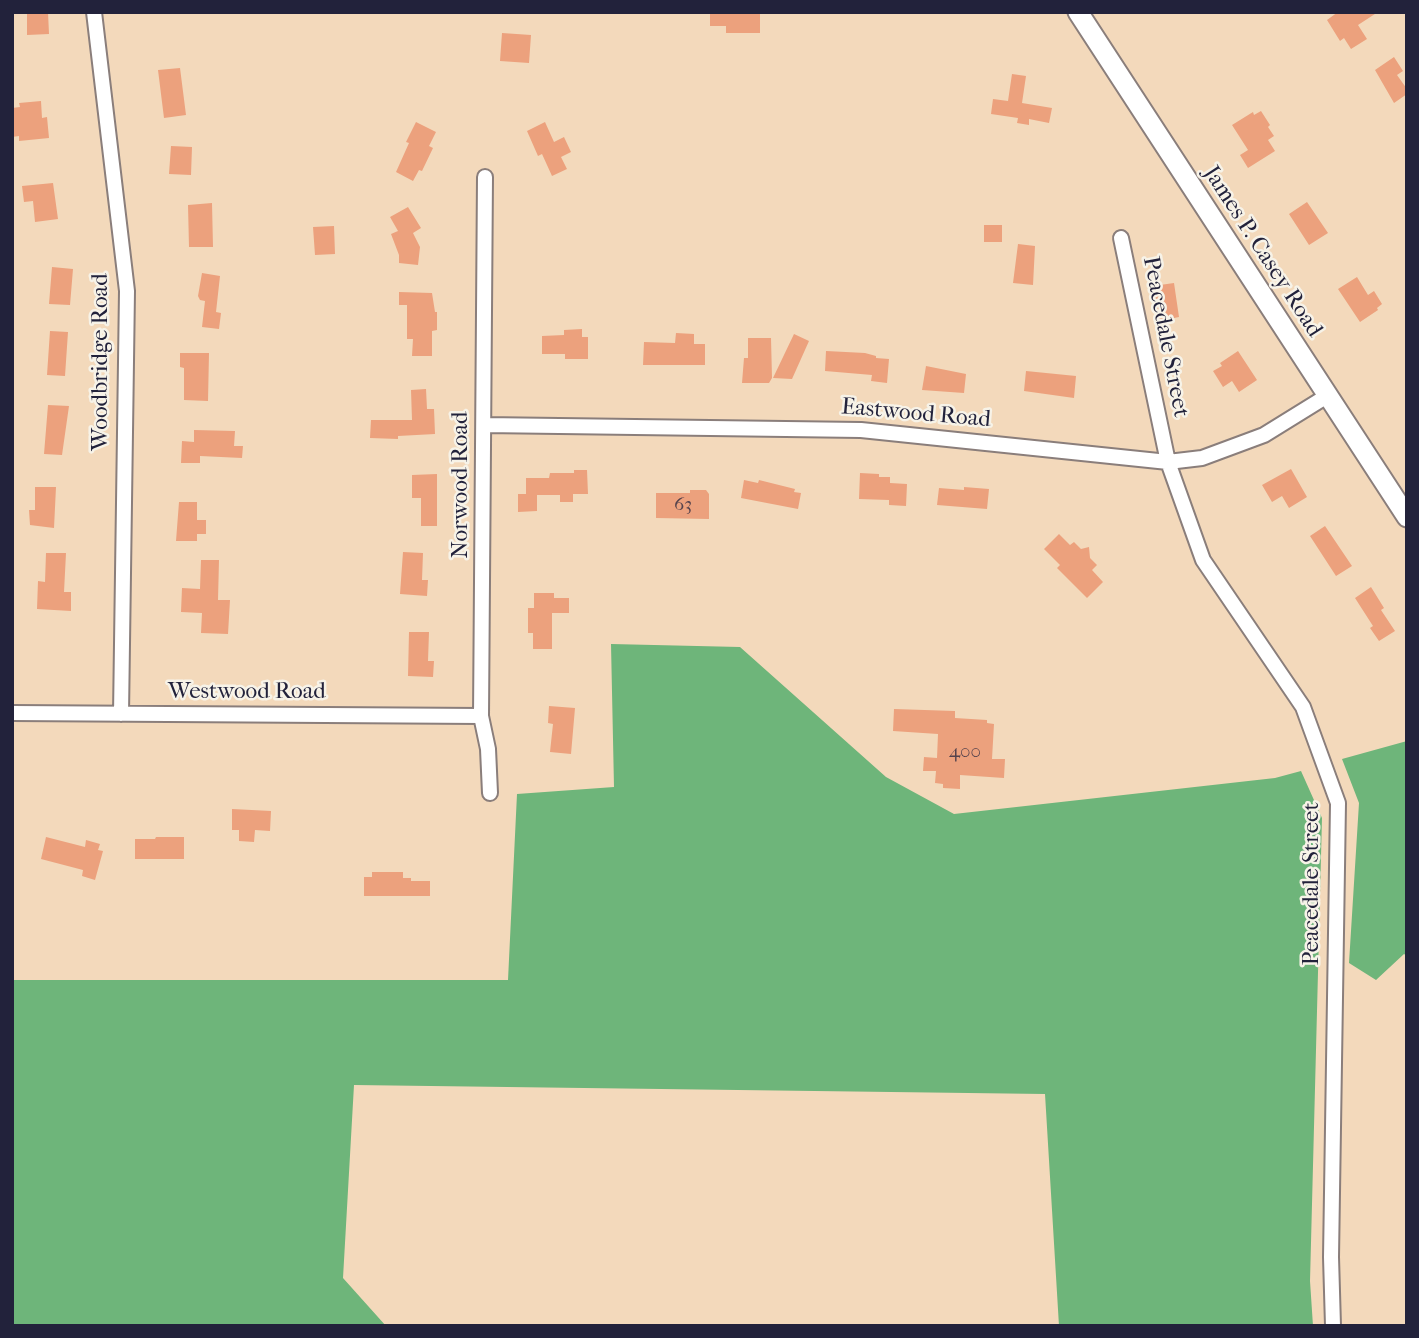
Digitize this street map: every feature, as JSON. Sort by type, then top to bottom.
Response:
[{"type":"main road","name":"James P. Casey Road","points":[[1078,12],[1407,517]]},
{"type":"street","name":"Woodbridge Road","points":[[93,12],[127,290],[121,714]]},
{"type":"street","name":"Norwood Road","points":[[485,177],[481,716],[488,749],[490,793]]},
{"type":"street","name":"Peacedale Street","points":[[1121,238],[1168,462],[1203,560],[1303,707],[1338,803],[1331,1256],[1333,1326]]},
{"type":"street","name":"Eastwood Road","points":[[484,425],[861,430],[1168,462],[1202,458],[1264,435],[1327,396]]},
{"type":"street","name":"Westwood Road","points":[[12,713],[481,716]]},
{"type":"green space","points":[[611,644],[740,647],[886,777],[954,814],[1275,778],[1301,771],[1322,818],[1310,1281],[1313,1326],[1059,1326],[1045,1094],[354,1085],[343,1278],[386,1326],[12,1326],[12,980],[508,980],[517,794],[614,787]]},
{"type":"green space","points":[[1407,741],[1407,956],[1404,954],[1376,980],[1349,963],[1359,803],[1342,759]]},
{"type":"building","points":[[27,12],[48,12],[49,34],[27,35]]},
{"type":"building","points":[[710,12],[760,12],[760,33],[726,33],[726,26],[710,26]]},
{"type":"building","points":[[1338,12],[1378,12],[1358,25],[1367,39],[1351,49],[1344,38],[1340,41],[1327,20]]},
{"type":"building","points":[[502,33],[531,35],[529,63],[500,61]]},
{"type":"building","points":[[1394,57],[1403,71],[1397,75],[1407,89],[1407,94],[1394,103],[1375,70]]},
{"type":"building","points":[[180,68],[186,115],[164,118],[158,70]]},
{"type":"building","points":[[1012,74],[1026,76],[1022,103],[1052,108],[1049,123],[1029,119],[1029,125],[1017,123],[1018,118],[991,114],[993,99],[1008,101]]},
{"type":"building","points":[[41,101],[42,118],[47,117],[49,138],[19,141],[19,136],[12,137],[12,108],[20,107],[19,103]]},
{"type":"building","points":[[1261,111],[1274,136],[1268,140],[1275,151],[1248,168],[1240,155],[1248,150],[1232,125],[1253,112],[1254,115]]},
{"type":"building","points":[[416,122],[436,132],[429,146],[433,148],[422,171],[419,170],[413,181],[396,172]]},
{"type":"building","points":[[545,122],[554,142],[564,137],[571,152],[561,157],[567,169],[552,176],[542,154],[538,156],[527,131]]},
{"type":"building","points":[[171,146],[192,147],[191,175],[169,174]]},
{"type":"building","points":[[53,183],[58,219],[35,222],[33,201],[24,202],[22,186]]},
{"type":"building","points":[[1307,202],[1328,233],[1309,245],[1289,214]]},
{"type":"building","points":[[212,203],[213,247],[189,247],[188,205]]},
{"type":"building","points":[[408,207],[421,228],[413,233],[420,247],[418,265],[399,263],[399,255],[391,234],[398,231],[390,217]]},
{"type":"building","points":[[984,225],[1002,225],[1002,242],[984,242]]},
{"type":"building","points":[[334,226],[335,254],[315,255],[313,227]]},
{"type":"building","points":[[1018,244],[1035,246],[1033,285],[1013,283]]},
{"type":"building","points":[[52,267],[73,269],[70,305],[49,304]]},
{"type":"building","points":[[202,273],[220,276],[216,312],[221,313],[219,329],[202,327],[205,301],[198,296]]},
{"type":"building","points":[[1357,277],[1368,295],[1374,291],[1382,304],[1378,310],[1360,322],[1338,289]]},
{"type":"building","points":[[1174,283],[1179,317],[1159,321],[1153,286]]},
{"type":"building","points":[[399,292],[432,293],[437,312],[437,330],[432,331],[432,356],[412,356],[413,339],[407,339],[407,305],[399,305]]},
{"type":"building","points":[[582,329],[582,337],[588,337],[588,359],[565,359],[565,354],[542,354],[542,336],[564,335],[564,330]]},
{"type":"building","points":[[50,331],[68,332],[65,376],[47,375]]},
{"type":"building","points":[[676,333],[694,334],[694,344],[705,344],[705,365],[643,365],[644,342],[675,343]]},
{"type":"building","points":[[794,334],[809,341],[792,379],[773,378]]},
{"type":"building","points":[[748,338],[771,338],[772,378],[769,383],[742,383],[744,358],[748,358]]},
{"type":"building","points":[[826,351],[865,353],[876,358],[889,359],[887,383],[871,381],[872,375],[825,371]]},
{"type":"building","points":[[1238,351],[1257,380],[1239,392],[1232,381],[1223,387],[1213,371]]},
{"type":"building","points":[[180,353],[209,353],[208,401],[184,400],[184,368],[180,367]]},
{"type":"building","points":[[926,366],[966,374],[964,393],[922,390]]},
{"type":"building","points":[[1026,371],[1076,376],[1074,398],[1024,391]]},
{"type":"building","points":[[426,389],[427,409],[434,409],[435,434],[398,436],[398,439],[370,438],[371,420],[412,420],[411,390]]},
{"type":"building","points":[[48,405],[69,406],[62,455],[44,454]]},
{"type":"building","points":[[194,430],[235,431],[234,446],[243,446],[242,458],[200,456],[200,463],[181,463],[182,441],[194,442]]},
{"type":"building","points":[[1291,469],[1307,497],[1289,508],[1282,496],[1272,502],[1262,485]]},
{"type":"building","points":[[574,470],[587,470],[588,494],[573,494],[573,502],[560,502],[560,495],[537,495],[537,511],[518,512],[518,494],[526,494],[526,478],[549,478],[550,473],[574,473]]},
{"type":"building","points":[[860,473],[879,474],[879,477],[890,477],[890,483],[907,484],[906,506],[889,505],[889,500],[859,499]]},
{"type":"building","points":[[437,474],[437,526],[421,526],[421,498],[412,498],[412,475]]},
{"type":"building","points":[[744,480],[758,483],[759,480],[795,489],[794,492],[801,493],[798,509],[741,498]]},
{"type":"building","points":[[35,487],[56,487],[54,528],[30,525],[29,510],[35,510]]},
{"type":"building","points":[[964,487],[989,489],[987,509],[937,505],[939,488],[964,490]]},
{"type":"building","points":[[690,490],[706,490],[709,494],[709,519],[656,518],[656,493],[690,493]]},
{"type":"building","points":[[179,502],[197,502],[197,520],[206,520],[206,534],[197,534],[197,541],[176,541]]},
{"type":"building","points":[[1325,526],[1352,566],[1336,576],[1310,536]]},
{"type":"building","points":[[1059,534],[1070,545],[1074,542],[1081,549],[1089,547],[1090,558],[1097,565],[1092,570],[1103,582],[1087,598],[1057,568],[1060,565],[1044,549]]},
{"type":"building","points":[[403,552],[423,553],[422,580],[428,580],[427,596],[400,594]]},
{"type":"building","points":[[46,553],[66,553],[64,592],[71,592],[71,611],[37,609],[38,581],[45,582]]},
{"type":"building","points":[[201,560],[219,560],[218,600],[230,600],[228,634],[201,633],[202,613],[181,612],[182,588],[200,589]]},
{"type":"building","points":[[1371,587],[1384,608],[1381,610],[1395,631],[1379,641],[1355,598]]},
{"type":"building","points":[[534,593],[554,593],[554,598],[569,598],[569,613],[552,613],[552,649],[533,649],[533,633],[528,633],[528,608],[534,608]]},
{"type":"building","points":[[409,632],[429,632],[428,661],[434,661],[433,677],[408,676]]},
{"type":"building","points":[[549,706],[575,708],[571,754],[550,752],[553,724],[548,723]]},
{"type":"building","points":[[894,709],[955,711],[955,718],[987,720],[987,723],[994,724],[992,759],[1005,759],[1004,778],[960,775],[960,789],[943,788],[943,784],[935,783],[936,771],[923,771],[924,757],[937,758],[938,734],[893,731]]},
{"type":"building","points":[[232,809],[271,811],[270,831],[255,830],[254,842],[239,841],[239,830],[232,830]]},
{"type":"building","points":[[46,837],[85,847],[86,840],[100,844],[98,850],[103,851],[95,880],[82,876],[83,870],[41,859]]},
{"type":"building","points":[[184,837],[184,859],[135,859],[135,839]]},
{"type":"building","points":[[372,872],[403,872],[403,878],[411,878],[411,881],[430,881],[430,896],[364,896],[364,877],[372,877]]}]
